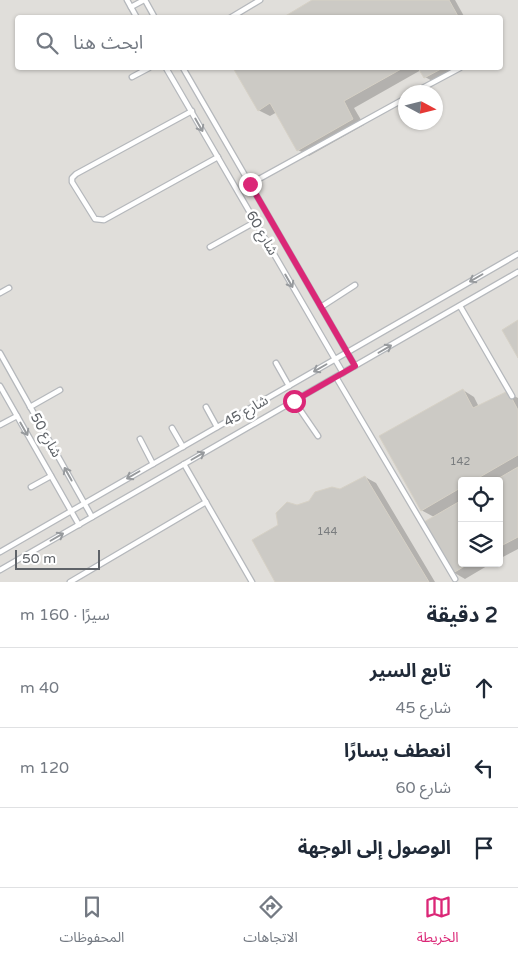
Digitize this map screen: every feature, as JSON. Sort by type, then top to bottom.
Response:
[{"type":"lane","points":[[127,0],[135,15]]},
{"type":"lane","points":[[131,7],[144,0],[153,15]]},
{"type":"lane","points":[[235,15],[260,0]]},
{"type":"lane","points":[[132,77],[145,70]]},
{"type":"lane","name":"شارع 60","points":[[167,70],[343,373]]},
{"type":"lane","name":"شارع 60","points":[[184,70],[355,366]]},
{"type":"lane","points":[[427,85],[456,70]]},
{"type":"lane","points":[[250,184],[398,102]]},
{"type":"lane","points":[[192,112],[76,174],[72,178],[72,182],[96,219],[104,220],[218,157]]},
{"type":"lane","points":[[210,248],[255,222]]},
{"type":"lane","name":"شارع 45","points":[[0,552],[518,254]]},
{"type":"lane","name":"شارع 45","points":[[0,570],[518,272]]},
{"type":"lane","points":[[321,307],[356,285]]},
{"type":"lane","points":[[0,292],[9,288]]},
{"type":"lane","points":[[460,306],[512,396]]},
{"type":"lane","name":"شارع 50","points":[[0,353],[92,517]]},
{"type":"lane","points":[[276,363],[289,386]]},
{"type":"lane","points":[[336,377],[455,579]]},
{"type":"lane","name":"شارع 50","points":[[0,386],[79,524]]},
{"type":"lane","points":[[30,407],[60,390]]},
{"type":"lane","points":[[294,401],[318,436]]},
{"type":"lane","points":[[206,407],[217,427]]},
{"type":"lane","points":[[0,425],[17,416]]},
{"type":"lane","points":[[172,428],[183,447]]},
{"type":"lane","points":[[140,440],[153,464]]},
{"type":"lane","points":[[184,464],[252,582]]},
{"type":"lane","points":[[31,487],[51,476]]},
{"type":"lane","points":[[70,582],[206,502]]},
{"type":"shaded area","points":[[0,0],[518,0],[518,582],[0,582]]},
{"type":"building","points":[[312,0],[449,0],[457,15],[287,15]]},
{"type":"building","points":[[234,70],[399,70],[344,101],[353,119],[297,151],[270,103],[258,111]]},
{"type":"building","points":[[419,70],[439,70],[424,78]]},
{"type":"building","points":[[518,320],[518,358],[502,330]]},
{"type":"building","points":[[463,389],[473,408],[508,391],[518,410],[518,455],[480,477],[458,477],[458,489],[421,511],[379,436]]},
{"type":"building","points":[[518,467],[518,537],[503,545],[503,477],[501,477]]},
{"type":"building","points":[[365,476],[429,582],[275,582],[252,540],[278,525],[276,513],[287,502],[297,505],[309,501],[315,492],[332,487],[340,489]]},
{"type":"building","points":[[458,502],[458,567],[463,567],[453,573],[424,522]]},
{"type":"route","points":[[250,184],[355,366],[294,401]]}]
